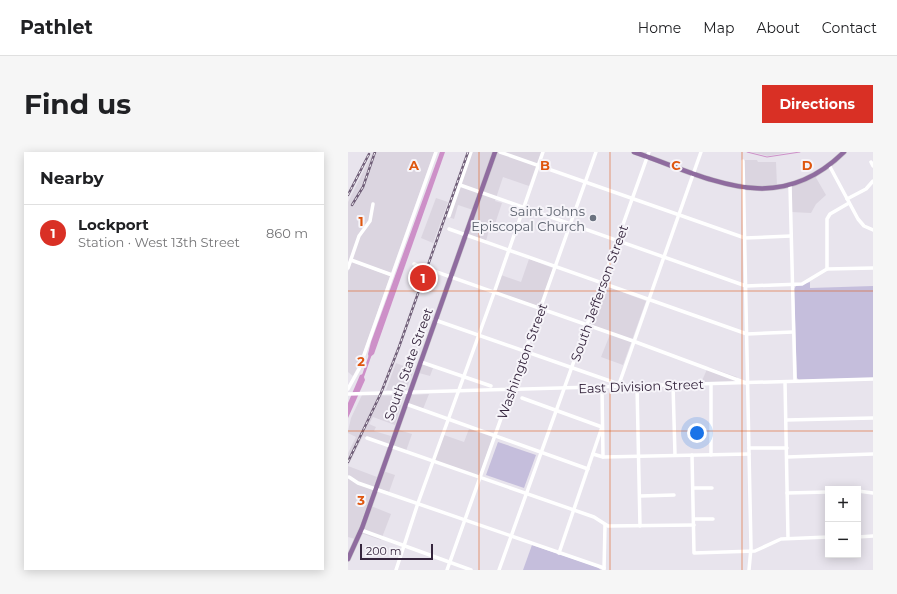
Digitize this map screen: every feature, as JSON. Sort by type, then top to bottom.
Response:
[{"type":"main road","name":"South State Street","points":[[348,559],[361,530],[495,152]]},
{"type":"main road","points":[[634,152],[648,154],[693,172],[744,189],[762,190],[790,186],[811,178],[844,152]]},
{"type":"street","points":[[348,389],[359,369],[436,152]]},
{"type":"street","points":[[449,216],[471,152]]},
{"type":"street","points":[[500,152],[745,238],[791,236]]},
{"type":"street","points":[[396,570],[418,503],[494,293],[542,152]]},
{"type":"street","name":"Washington Street","points":[[447,570],[526,352],[596,152]]},
{"type":"street","points":[[618,387],[701,152]]},
{"type":"street","name":"South Jefferson Street","points":[[499,570],[566,388],[648,154]]},
{"type":"street","points":[[743,161],[749,448],[749,570]]},
{"type":"street","points":[[871,162],[873,166]]},
{"type":"street","points":[[829,165],[858,220],[864,226],[873,230]]},
{"type":"street","points":[[847,199],[866,189],[873,181]]},
{"type":"street","points":[[460,185],[746,286],[806,282],[827,268],[873,268]]},
{"type":"street","points":[[790,186],[795,381]]},
{"type":"street","points":[[827,268],[827,219],[830,214],[849,203]]},
{"type":"street","points":[[348,268],[359,236],[370,221],[373,204]]},
{"type":"street","points":[[449,229],[465,236],[509,250],[747,334],[793,332]]},
{"type":"street","points":[[351,260],[392,275]]},
{"type":"street","points":[[414,264],[747,383]]},
{"type":"street","points":[[435,320],[614,382]]},
{"type":"street","points":[[420,362],[490,386]]},
{"type":"street","points":[[348,374],[353,378]]},
{"type":"street","name":"East Division Street","points":[[348,394],[458,393],[566,388],[873,379]]},
{"type":"street","points":[[785,382],[788,538]]},
{"type":"street","points":[[711,384],[711,455]]},
{"type":"street","points":[[673,385],[675,456]]},
{"type":"street","points":[[637,386],[640,526]]},
{"type":"street","points":[[602,388],[603,457]]},
{"type":"street","points":[[522,398],[602,426]]},
{"type":"street","points":[[406,404],[588,469]]},
{"type":"street","points":[[786,420],[873,418]]},
{"type":"street","points":[[559,553],[602,426]]},
{"type":"street","points":[[367,438],[526,495],[573,510],[597,519],[608,526],[694,525]]},
{"type":"street","points":[[749,448],[787,448]]},
{"type":"street","points":[[593,454],[603,457],[749,454]]},
{"type":"street","points":[[787,457],[873,454]]},
{"type":"street","points":[[692,455],[694,553],[759,550],[775,541],[788,538],[825,537]]},
{"type":"street","points":[[349,477],[358,483],[604,569],[605,525]]},
{"type":"street","points":[[693,488],[712,488]]},
{"type":"street","points":[[861,491],[873,493]]},
{"type":"street","points":[[787,493],[825,492]]},
{"type":"street","points":[[640,496],[674,495]]},
{"type":"street","points":[[694,519],[713,519]]},
{"type":"street","points":[[361,530],[471,570]]},
{"type":"street","points":[[861,536],[873,536]]},
{"type":"shaded area","points":[[373,152],[434,152],[391,273],[350,259],[348,263],[348,202]]},
{"type":"shaded area","points":[[440,152],[445,152],[374,354],[369,358],[368,354],[371,342]]},
{"type":"shaded area","points":[[472,152],[541,152],[529,186],[503,177],[495,201],[502,203],[494,227],[490,226],[486,241],[468,235],[476,211],[458,205],[454,219],[448,217]]},
{"type":"shaded area","points":[[750,152],[789,152],[768,156]]},
{"type":"shaded area","points":[[742,160],[776,162],[777,186],[743,186]]},
{"type":"shaded area","points":[[815,176],[826,195],[816,204],[811,213],[791,212],[792,186]]},
{"type":"shaded area","points":[[436,198],[448,202],[433,243],[421,238]]},
{"type":"shaded area","points":[[529,259],[553,268],[540,307],[495,292],[501,275],[521,282]]},
{"type":"shaded area","points":[[352,262],[390,276],[360,362],[353,376],[348,372],[348,272]]},
{"type":"shaded area","points":[[810,282],[810,288],[873,286],[873,378],[799,380],[797,378],[794,289],[796,286]]},
{"type":"shaded area","points":[[603,285],[646,301],[623,365],[601,357],[611,332],[589,324]]},
{"type":"shaded area","points":[[396,363],[414,370],[406,390],[386,390]]},
{"type":"shaded area","points":[[422,364],[433,368],[430,376],[419,373]]},
{"type":"shaded area","points":[[708,367],[737,377],[735,382],[701,383]]},
{"type":"shaded area","points":[[363,374],[365,380],[348,418],[348,403],[360,375]]},
{"type":"shaded area","points":[[429,394],[423,409],[408,404],[412,395]]},
{"type":"shaded area","points":[[362,395],[404,396],[395,425],[373,417],[369,424],[376,427],[374,431],[391,436],[388,445],[363,436],[348,466],[348,453],[356,437],[348,433],[348,431],[351,418]]},
{"type":"shaded area","points":[[469,429],[493,437],[479,476],[434,461],[444,435],[464,442]]},
{"type":"shaded area","points":[[399,430],[412,434],[406,451],[392,445]]},
{"type":"shaded area","points":[[498,442],[536,455],[524,488],[486,475]]},
{"type":"shaded area","points":[[348,466],[377,477],[355,539],[348,537]]},
{"type":"shaded area","points":[[383,471],[395,475],[389,492],[377,488]]},
{"type":"shaded area","points":[[371,506],[391,514],[381,540],[361,533]]},
{"type":"shaded area","points":[[532,545],[597,567],[601,570],[523,570]]},
{"type":"waterway","points":[[747,152],[767,157],[800,152]]},
{"type":"waterway","points":[[363,376],[370,356]]},
{"type":"railway","points":[[352,205],[363,187],[375,152]]},
{"type":"railway","points":[[348,462],[381,393],[399,347],[468,152]]},
{"type":"railway","points":[[348,195],[369,154]]},
{"type":"place","name":"Saint Johns Episcopal Church","points":[[593,218]]},
{"type":"place","name":"Lockport","points":[[423,278]]}]
